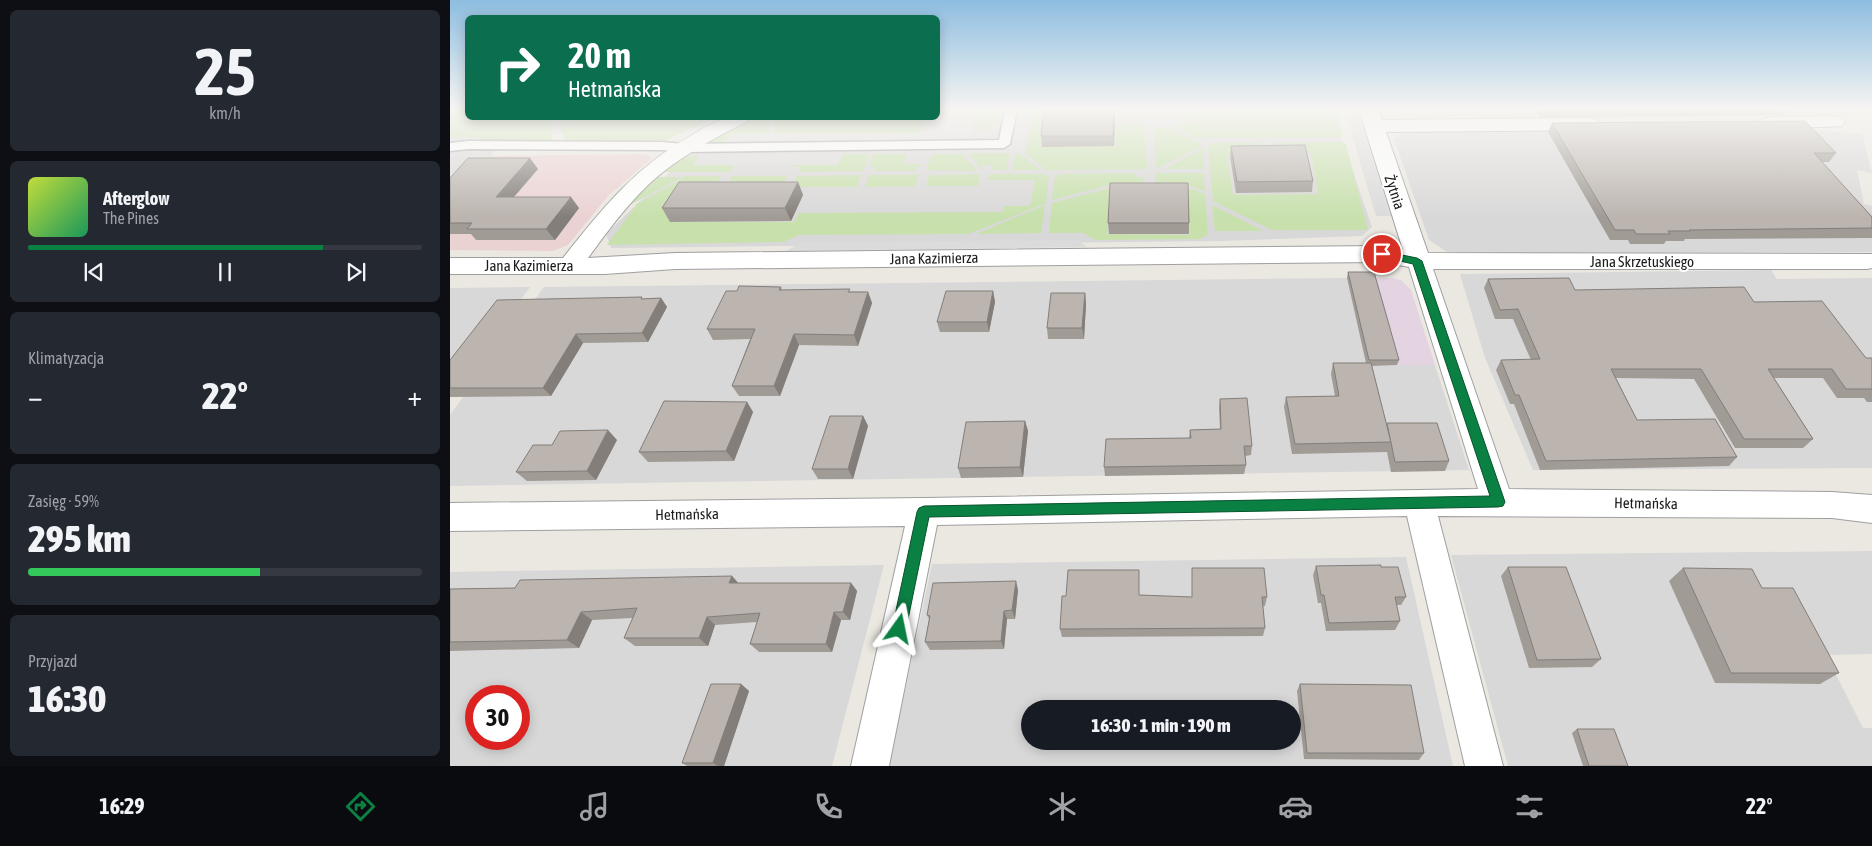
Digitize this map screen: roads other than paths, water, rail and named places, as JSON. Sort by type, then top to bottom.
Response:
[{"type":"street","points":[[570,265],[630,190],[687,146]]},
{"type":"street","name":"Żytnia","points":[[1380,146],[1498,502]]},
{"type":"street","name":"Jana Kazimierza","points":[[450,266],[605,266],[675,261],[1372,254],[1382,254],[1417,261]]},
{"type":"street","name":"Jana Skrzetuskiego","points":[[1417,261],[1867,261]]},
{"type":"street","points":[[1419,502],[1484,766]]},
{"type":"street","name":"Hetmańska","points":[[450,517],[924,512],[1419,502],[1832,506],[1872,510]]},
{"type":"street","points":[[870,766],[924,512]]},
{"type":"lane","points":[[614,146],[684,148],[864,146]]}]
